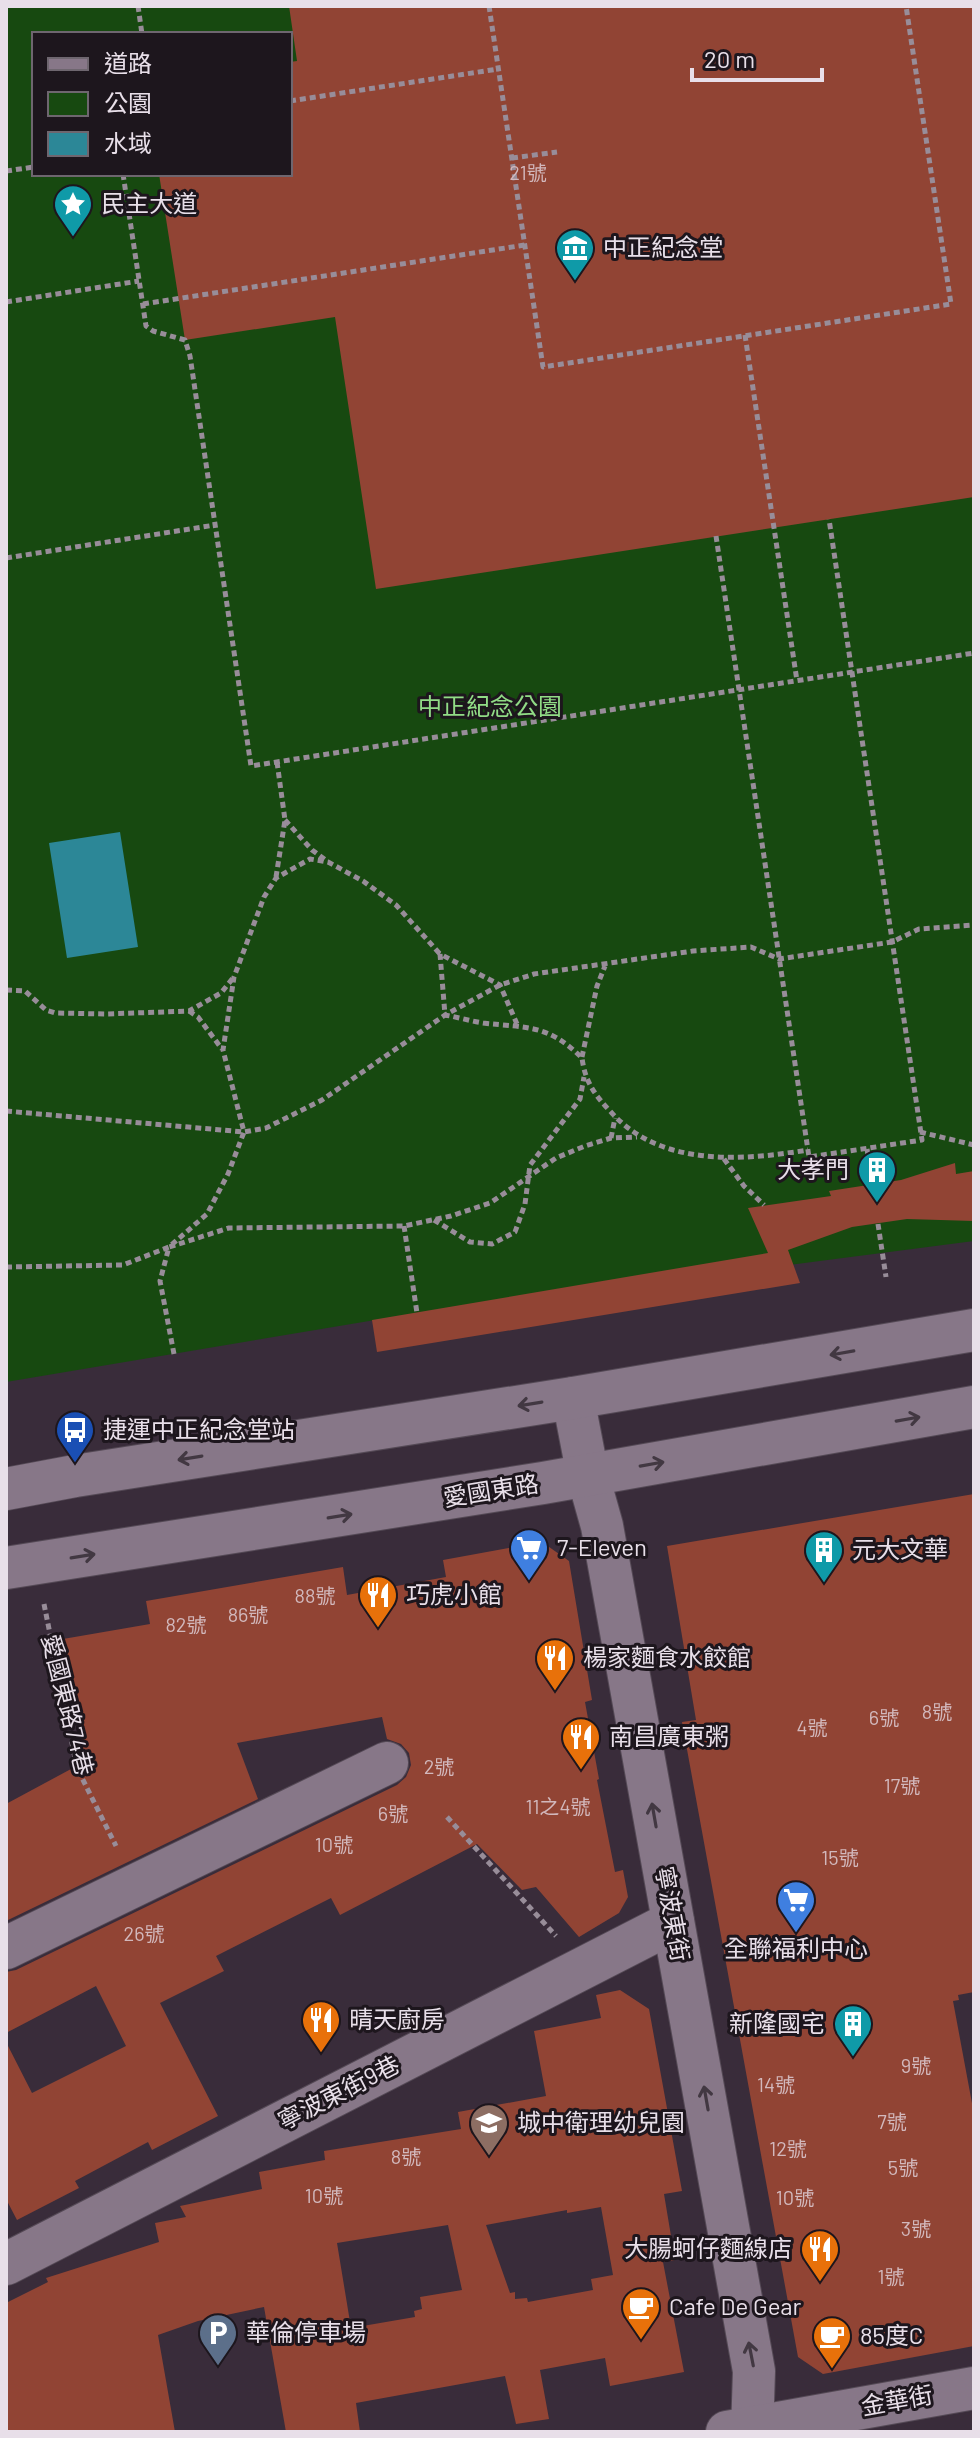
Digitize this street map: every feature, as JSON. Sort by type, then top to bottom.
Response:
[{"type":"street","points":[[6,1489],[974,1330]]},
{"type":"street","name":"寧波東街","points":[[573,1398],[588,1476],[602,1526],[754,2371],[743,2430]]},
{"type":"street","name":"愛國東路","points":[[21,1566],[588,1476],[974,1407]]},
{"type":"street","points":[[6,1948],[387,1763]]},
{"type":"street","name":"寧波東街9巷","points":[[11,2249],[673,1922]]},
{"type":"street","name":"金華街","points":[[743,2430],[974,2388]]},
{"type":"path","points":[[138,6],[142,32]]},
{"type":"path","points":[[489,6],[543,367],[951,304],[906,6]]},
{"type":"path","points":[[292,101],[498,69]]},
{"type":"path","points":[[512,158],[557,152]]},
{"type":"path","points":[[6,171],[32,167]]},
{"type":"path","points":[[123,176],[146,326],[185,340],[190,356],[251,766],[974,653]]},
{"type":"path","points":[[143,304],[525,245]]},
{"type":"path","points":[[6,302],[139,281]]},
{"type":"path","points":[[745,335],[797,681]]},
{"type":"path","points":[[716,536],[809,1157],[867,1149],[922,1140],[829,519]]},
{"type":"path","points":[[6,558],[215,525]]},
{"type":"path","points":[[223,1050],[234,977],[264,897],[276,878],[285,820],[277,762]]},
{"type":"path","points":[[285,820],[312,850],[396,905],[440,954],[500,985],[517,1024]]},
{"type":"path","points":[[276,878],[310,859],[328,862]]},
{"type":"path","points":[[6,1111],[244,1132],[266,1128],[322,1100],[445,1015],[500,985],[534,974],[693,951],[751,947],[779,959],[892,942],[919,929],[974,925]]},
{"type":"path","points":[[440,954],[445,1015]]},
{"type":"path","points":[[434,1220],[470,1242],[492,1244],[515,1232],[525,1204],[530,1165],[580,1099],[584,1076],[582,1058],[594,998],[605,965]]},
{"type":"path","points":[[6,990],[25,991],[46,1010],[55,1013],[189,1011],[221,993],[234,977]]},
{"type":"path","points":[[174,1354],[160,1281],[169,1247],[207,1214],[228,1174],[244,1132],[223,1050],[198,1017],[189,1011]]},
{"type":"path","points":[[445,1015],[537,1027],[556,1036],[582,1058]]},
{"type":"path","points":[[584,1076],[615,1118],[637,1137]]},
{"type":"path","points":[[611,1138],[615,1118]]},
{"type":"path","points":[[920,1132],[974,1145]]},
{"type":"path","points":[[6,1267],[123,1265],[229,1228],[404,1226],[434,1220],[490,1203],[556,1158],[611,1138],[637,1137],[680,1152],[723,1158],[808,1150]]},
{"type":"path","points":[[867,1149],[873,1184]]},
{"type":"path","points":[[723,1158],[744,1186],[764,1205]]},
{"type":"path","points":[[878,1224],[886,1277]]},
{"type":"path","points":[[404,1226],[417,1313]]},
{"type":"path","name":"愛國東路74巷","points":[[21,1566],[77,1768],[135,1883]]},
{"type":"path","points":[[447,1817],[564,1945],[579,1970]]},
{"type":"green space","name":"中正紀念公園","points":[[6,6],[974,6],[974,1241],[417,1313],[6,1382]]},
{"type":"water","points":[[120,832],[138,947],[67,958],[49,843]]},
{"type":"building","name":"中正紀念堂","points":[[289,6],[974,6],[974,497],[376,589],[335,317],[185,340],[159,176],[292,176],[292,62],[297,61]]},
{"type":"building","points":[[955,1163],[956,1174],[974,1171],[974,1221],[907,1219],[852,1227],[788,1250],[800,1283],[377,1352],[372,1320],[768,1253],[748,1208],[831,1196],[829,1191],[901,1180]]},
{"type":"building","name":"新隆國宅","points":[[974,1494],[974,1992],[958,1995],[959,2000],[953,2001],[974,2114],[974,2346],[823,2374],[798,2357],[682,1722],[696,1720],[667,1546]]},
{"type":"building","points":[[542,1542],[569,1561],[592,1700],[585,1702],[597,1780],[615,1872],[623,1870],[628,1897],[619,1913],[579,1937],[536,1887],[522,1890],[477,1844],[340,1915],[331,1898],[216,1956],[224,1971],[160,2003],[218,2116],[152,2150],[148,2142],[75,2181],[79,2188],[17,2220],[6,2199],[6,2042],[32,2093],[126,2046],[96,1986],[6,2033],[6,1972],[16,1970],[397,1785],[406,1777],[411,1765],[409,1753],[401,1744],[387,1739],[382,1717],[237,1743],[258,1799],[6,1921],[6,1804],[84,1762],[63,1639],[150,1624],[146,1601],[343,1567],[347,1595],[446,1577],[443,1560]]},
{"type":"building","points":[[620,1990],[649,2009],[682,2191],[664,2194],[675,2260],[663,2262],[684,2372],[610,2386],[605,2358],[540,2370],[549,2419],[516,2424],[505,2376],[356,2403],[360,2432],[286,2432],[264,2307],[198,2321],[158,2335],[175,2432],[6,2432],[6,2303],[48,2282],[46,2278],[159,2242],[155,2223],[186,2217],[180,2206],[262,2189],[259,2172],[325,2160],[324,2151],[461,2129],[458,2112],[546,2096],[534,2031],[601,2018],[596,1995]],"holes":[[[601,2207],[613,2275],[591,2279],[593,2290],[528,2302],[527,2298],[515,2299],[515,2292],[510,2293],[486,2225]],[[448,2225],[462,2290],[420,2297],[422,2309],[414,2311],[415,2317],[351,2328],[337,2243]]]},
{"type":"place","name":"民主大道","points":[[73,238]]},
{"type":"place","name":"中正紀念堂","points":[[575,282]]},
{"type":"place","name":"大孝門","points":[[877,1204]]},
{"type":"place","name":"捷運中正紀念堂站","points":[[75,1464]]},
{"type":"place","name":"7-Eleven","points":[[529,1582]]},
{"type":"place","name":"元大文華","points":[[824,1584]]},
{"type":"place","name":"巧虎小館","points":[[378,1629]]},
{"type":"place","name":"楊家麵食水餃館","points":[[555,1692]]},
{"type":"place","name":"南昌廣東粥","points":[[581,1771]]},
{"type":"place","name":"全聯福利中心","points":[[796,1934]]},
{"type":"place","name":"晴天廚房","points":[[321,2054]]},
{"type":"place","name":"新隆國宅","points":[[853,2058]]},
{"type":"place","name":"城中衛理幼兒園","points":[[489,2157]]},
{"type":"place","name":"大腸蚵仔麵線店","points":[[820,2283]]},
{"type":"place","name":"Cafe De Gear","points":[[641,2341]]},
{"type":"place","name":"華倫停車場","points":[[218,2367]]},
{"type":"place","name":"85度C","points":[[832,2370]]}]
